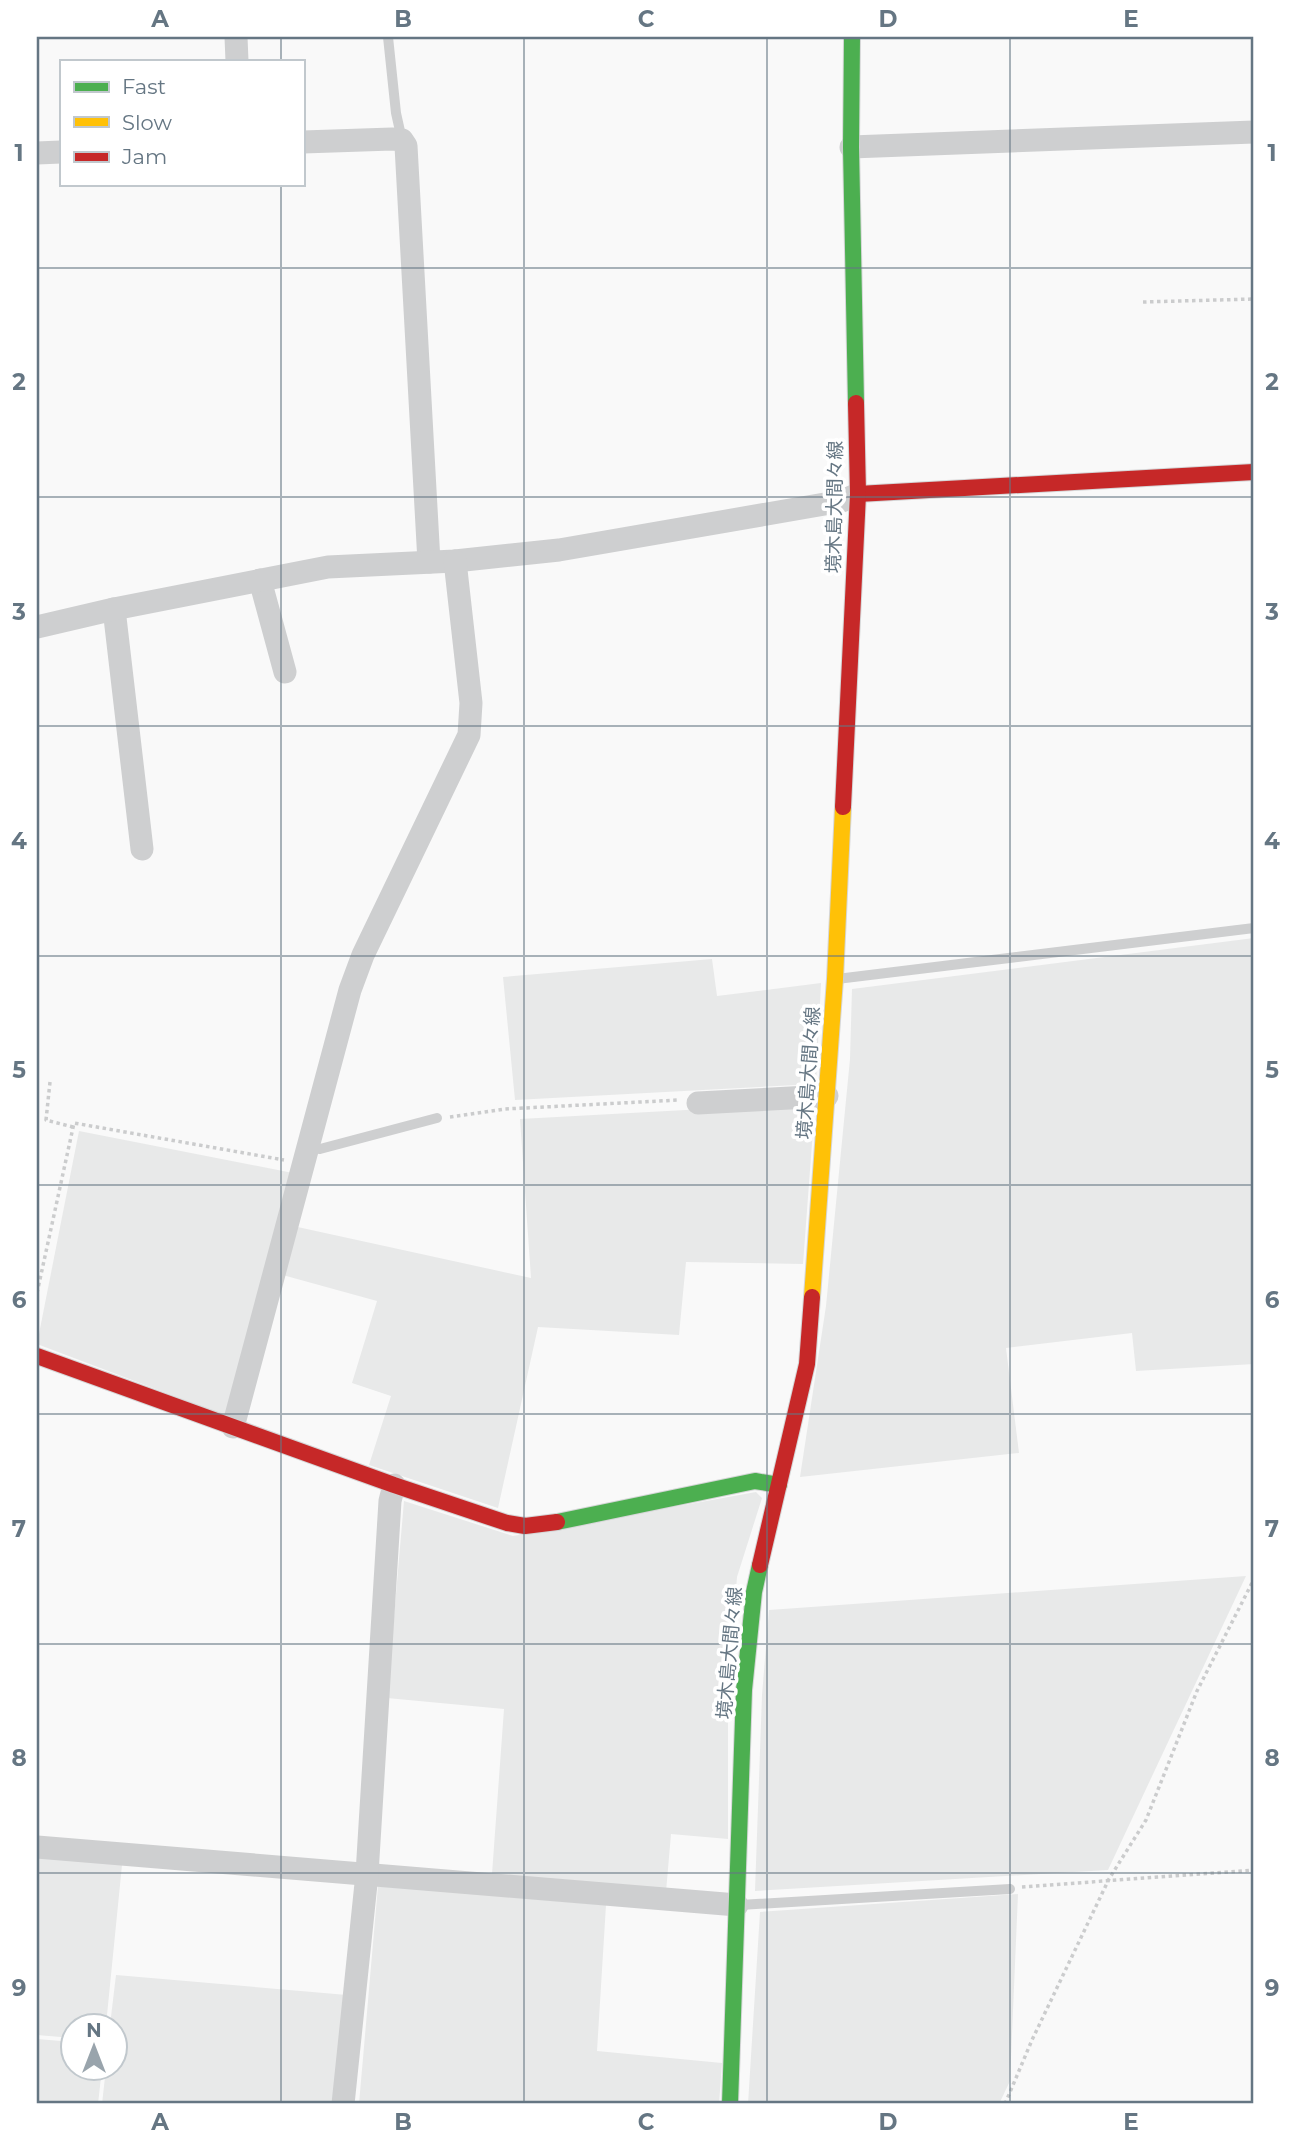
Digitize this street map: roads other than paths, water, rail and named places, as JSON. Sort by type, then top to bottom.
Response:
[{"type":"main road","name":"境木島大間々線","points":[[730,2104],[747,1638],[754,1592],[807,1364],[835,979],[858,494],[851,147],[852,37]]},
{"type":"main road","points":[[858,494],[1254,472]]},
{"type":"main road","points":[[37,1356],[487,1518],[524,1526],[582,1518],[755,1481],[779,1485]]},
{"type":"street","points":[[236,37],[237,60]]},
{"type":"street","points":[[851,147],[1254,132]]},
{"type":"street","points":[[304,142],[402,140],[406,146],[429,562]]},
{"type":"street","points":[[37,153],[60,152]]},
{"type":"street","points":[[37,627],[114,609],[352,564],[455,561],[559,550],[842,501],[858,494]]},
{"type":"street","points":[[233,1427],[350,990],[363,955],[469,735],[471,703],[455,561]]},
{"type":"street","points":[[260,580],[285,672]]},
{"type":"street","points":[[114,609],[142,849]]},
{"type":"street","points":[[698,1103],[827,1096]]},
{"type":"street","points":[[343,2104],[368,1874],[390,1501],[394,1485]]},
{"type":"street","points":[[37,1847],[737,1905]]},
{"type":"lane","points":[[388,37],[396,113],[402,140]]},
{"type":"lane","points":[[835,979],[1254,928]]},
{"type":"lane","points":[[305,1155],[437,1118]]},
{"type":"lane","points":[[737,1905],[1010,1889]]}]
